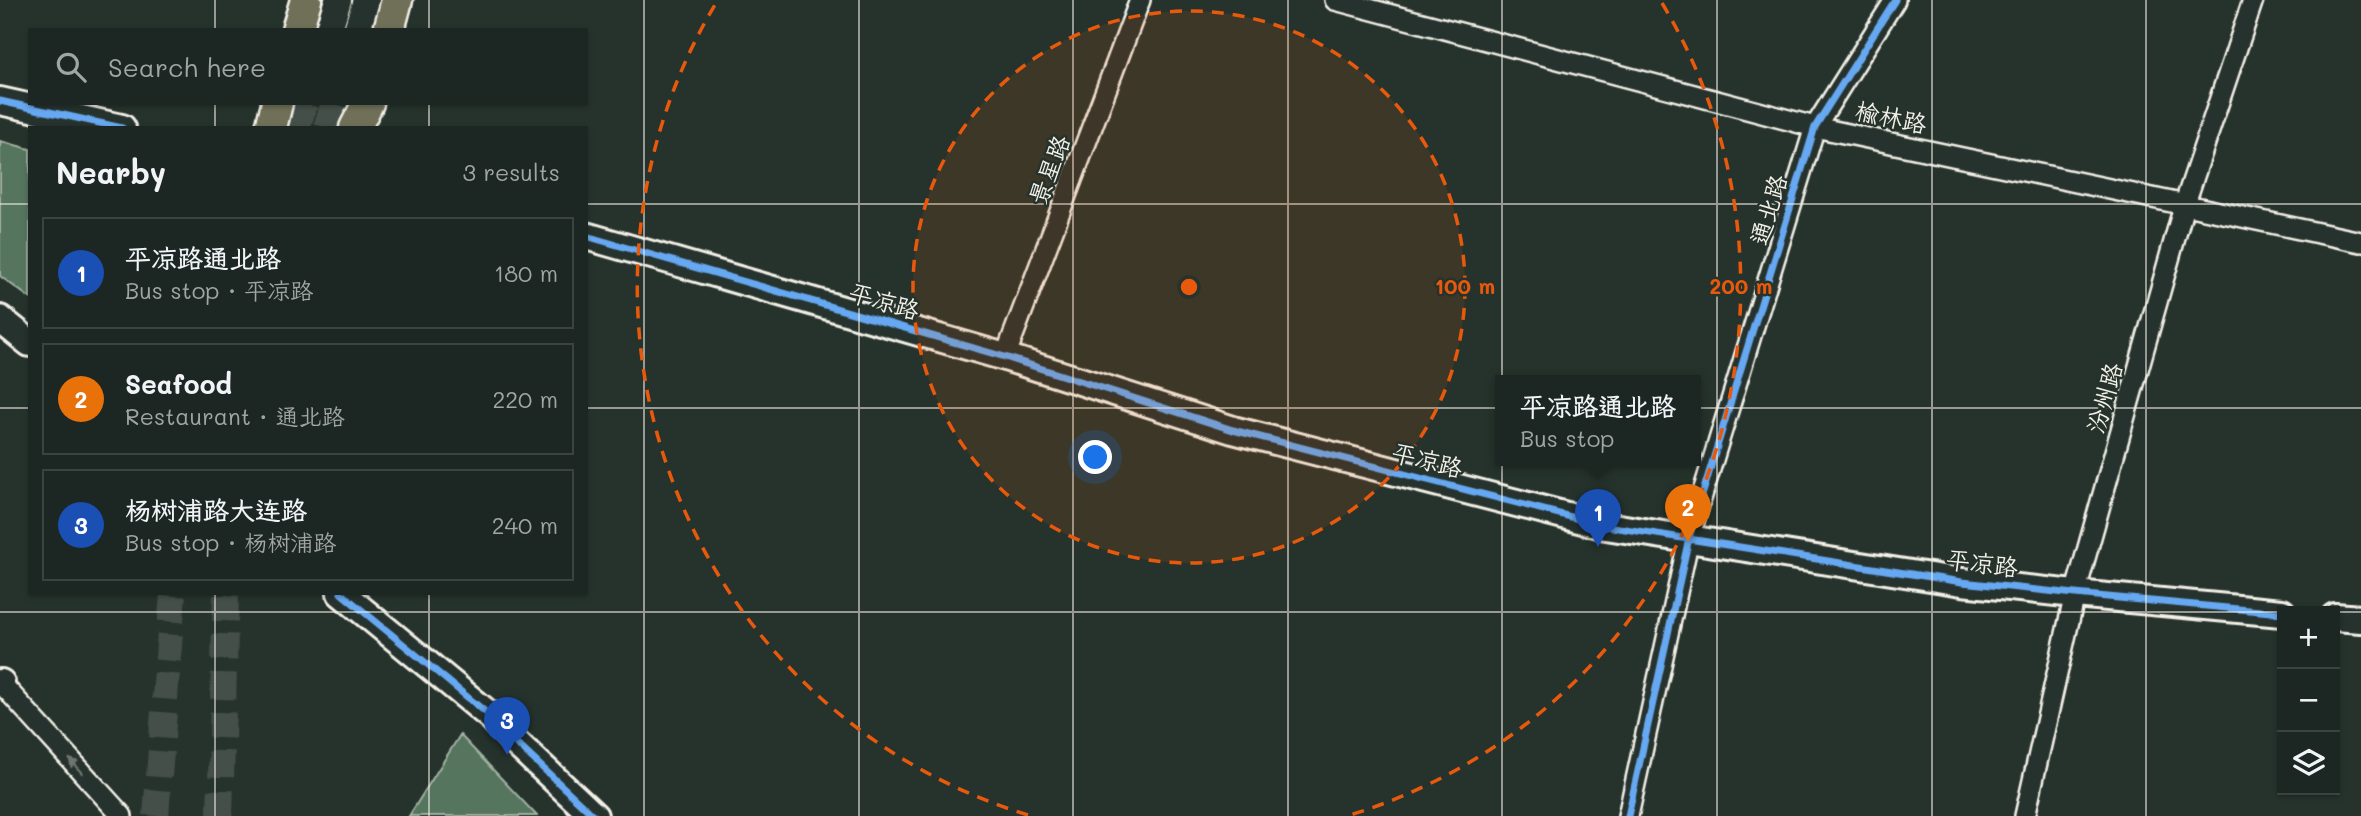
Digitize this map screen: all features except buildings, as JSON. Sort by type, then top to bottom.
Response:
[{"type":"main road","points":[[298,28],[306,0]]},
{"type":"main road","points":[[329,28],[338,0]]},
{"type":"main road","points":[[358,28],[366,0]]},
{"type":"main road","points":[[390,28],[397,0]]},
{"type":"main road","points":[[0,101],[113,126]]},
{"type":"main road","points":[[271,126],[277,105]]},
{"type":"main road","points":[[356,126],[367,105]]},
{"type":"main road","name":"平凉路","points":[[588,237],[1005,357],[1233,430],[1606,526],[1962,582],[2277,613]]},
{"type":"main road","points":[[0,319],[28,341]]},
{"type":"main road","points":[[343,595],[494,719],[516,744],[594,816]]},
{"type":"main road","points":[[2340,618],[2361,620]]},
{"type":"street","name":"景星路","points":[[1005,357],[1140,0]]},
{"type":"street","name":"榆林路","points":[[1335,0],[1815,127],[2361,242]]},
{"type":"street","name":"通北路","points":[[1628,816],[1689,538],[1815,127],[1895,0]]},
{"type":"street","name":"汾州路","points":[[2025,816],[2075,594],[2184,206],[2253,0]]},
{"type":"street","points":[[0,684],[122,816]]},
{"type":"green space","points":[[0,141],[28,148],[28,297],[0,276]]},
{"type":"green space","points":[[460,735],[537,816],[409,816]]},
{"type":"tunnel","points":[[298,126],[304,105]]},
{"type":"tunnel","points":[[327,126],[333,105]]},
{"type":"tunnel","points":[[156,816],[173,595]]},
{"type":"tunnel","points":[[220,816],[226,595]]},
{"type":"cycle path","points":[[1628,816],[1689,538],[1815,127],[1895,0]]},
{"type":"cycle path","points":[[0,101],[113,126]]},
{"type":"cycle path","points":[[588,237],[1005,357],[1233,430],[1606,526],[1962,582],[2277,613]]},
{"type":"cycle path","points":[[343,595],[494,719],[594,816]]},
{"type":"place","name":"Seafood","points":[[1688,542]]},
{"type":"place","name":"平凉路通北路","points":[[1598,547]]},
{"type":"place","name":"杨树浦路大连路","points":[[507,755]]}]
